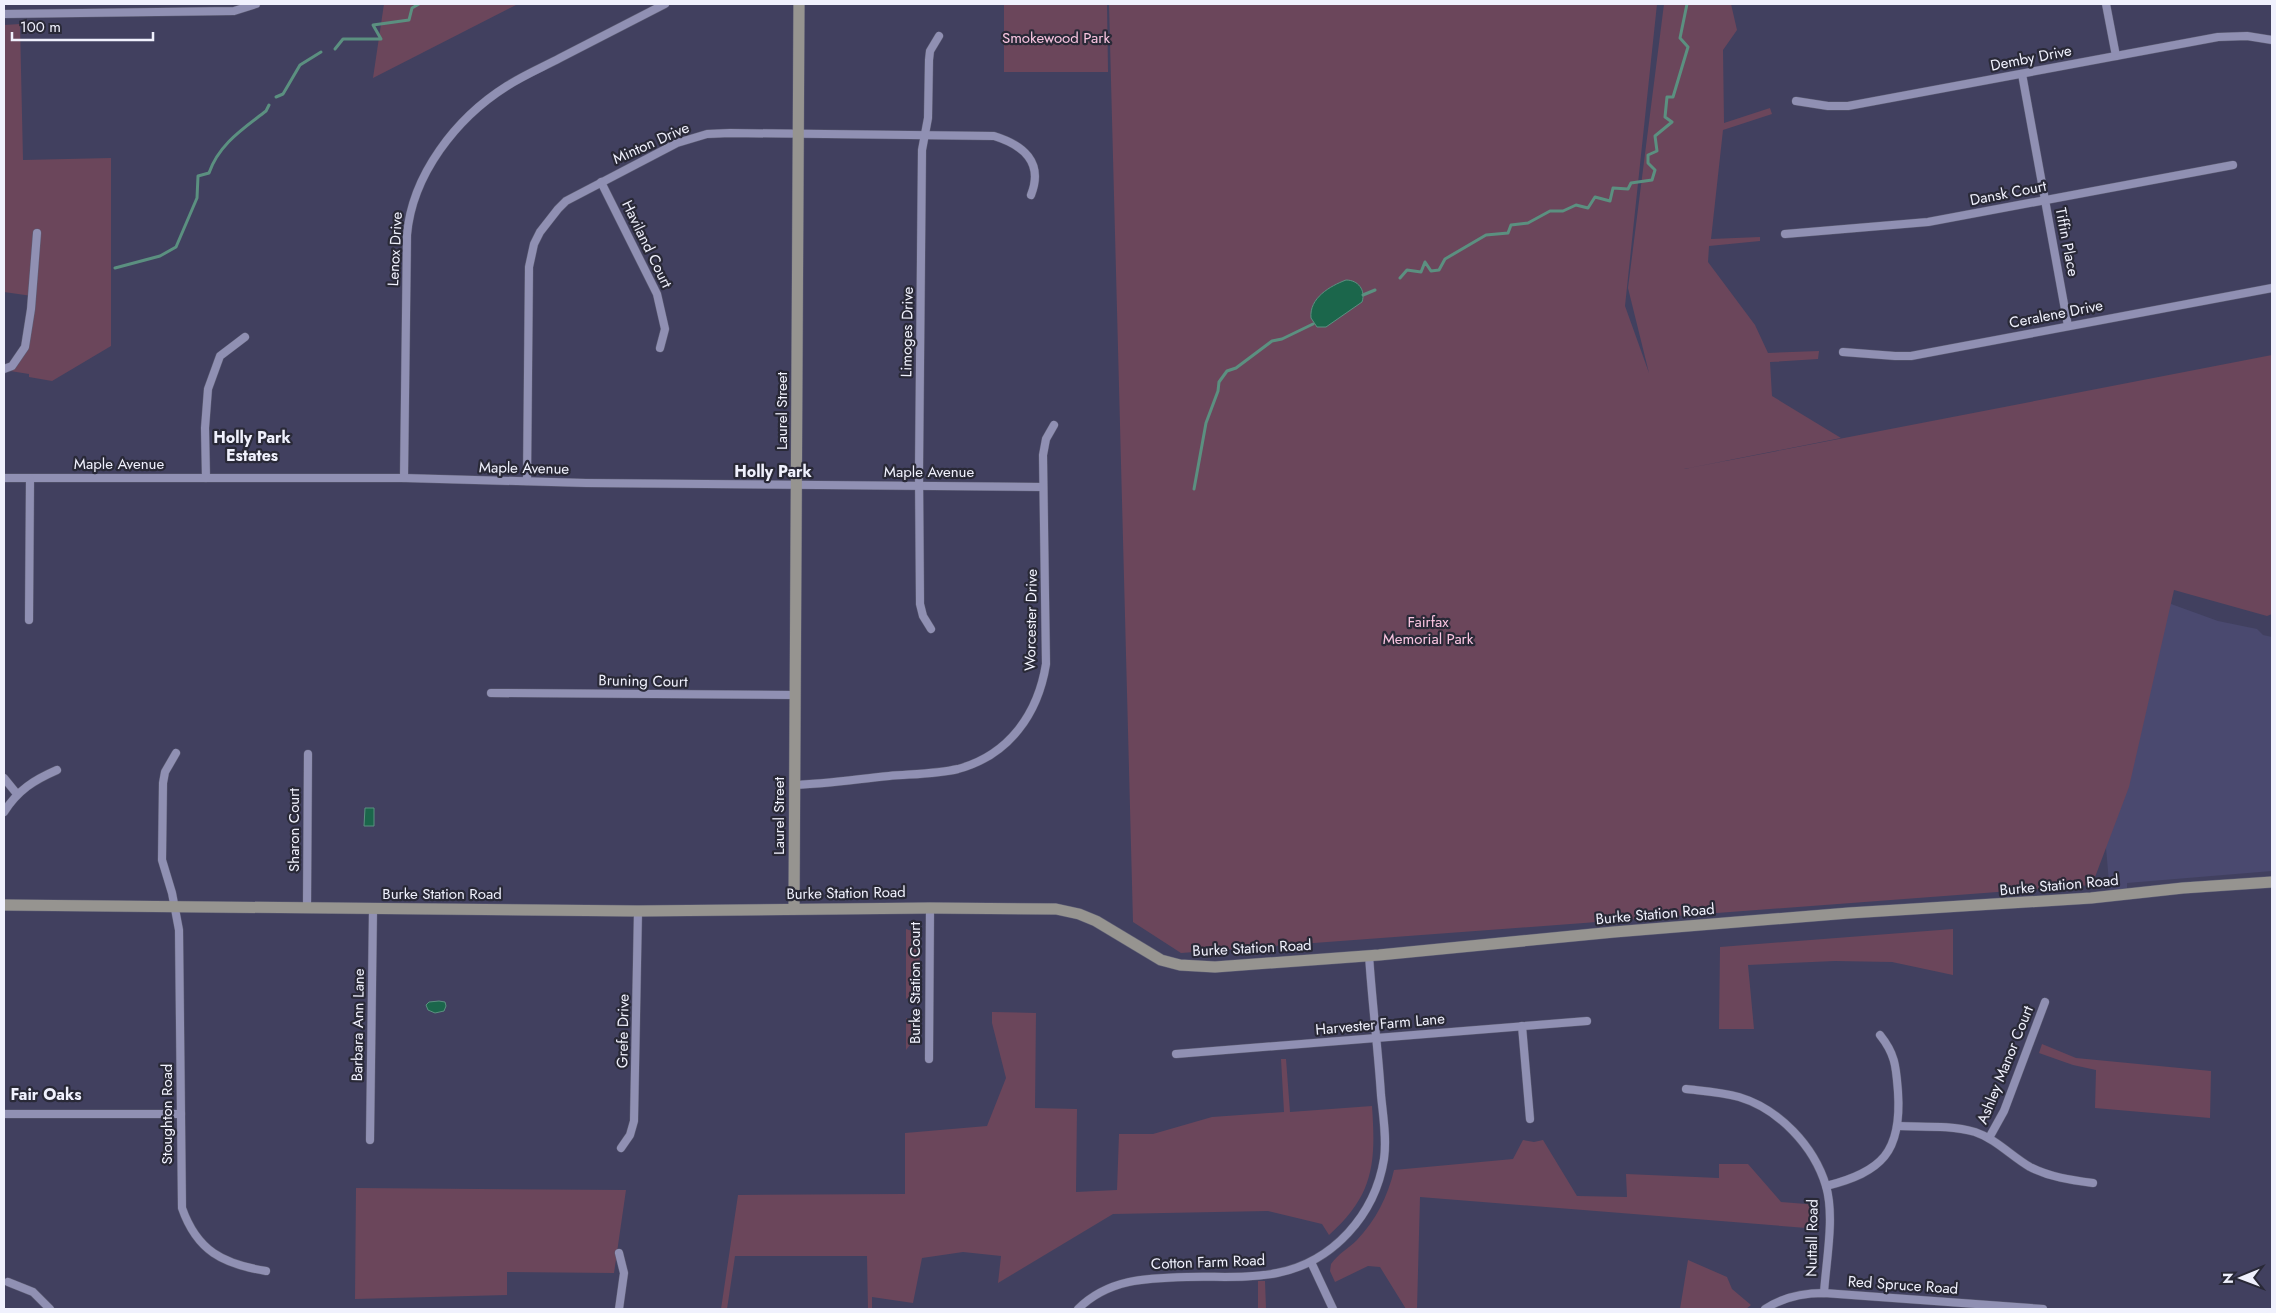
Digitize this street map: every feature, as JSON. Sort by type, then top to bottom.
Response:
[{"type":"street","points":[[4,14],[234,11],[256,4]]},
{"type":"street","name":"Lenox Drive","points":[[404,478],[407,235],[412,204],[425,173],[471,114],[507,86],[665,4]]},
{"type":"street","name":"Laurel Street","points":[[794,909],[797,785],[795,695],[799,4]]},
{"type":"street","points":[[2106,4],[2116,56]]},
{"type":"street","name":"Limoges Drive","points":[[931,629],[923,616],[920,604],[924,135],[928,118],[930,51],[939,36]]},
{"type":"street","name":"Demby Drive","points":[[1796,101],[1828,106],[1848,106],[2218,37],[2247,36],[2272,40]]},
{"type":"street","name":"Tiffin Place","points":[[2022,74],[2068,326]]},
{"type":"street","name":"Minton Drive","points":[[527,481],[528,280],[531,256],[540,232],[558,209],[574,196],[677,143],[697,136],[730,132],[981,134],[1007,140],[1024,152],[1033,164],[1036,178],[1031,195]]},
{"type":"street","name":"Dansk Court","points":[[1785,234],[1928,222],[2233,165]]},
{"type":"street","name":"Haviland Court","points":[[601,182],[657,294],[665,329],[660,348]]},
{"type":"street","points":[[4,369],[12,366],[25,347],[31,310],[37,233]]},
{"type":"street","name":"Ceralene Drive","points":[[1843,352],[1911,356],[2272,288]]},
{"type":"street","points":[[206,478],[208,389],[220,356],[245,337]]},
{"type":"street","name":"Worcester Drive","points":[[797,785],[958,768],[992,754],[1019,730],[1029,716],[1041,691],[1046,664],[1043,456],[1046,439],[1054,425]]},
{"type":"street","name":"Maple Avenue","points":[[4,478],[404,478],[447,481],[1043,487]]},
{"type":"street","points":[[29,620],[30,479]]},
{"type":"street","name":"Bruning Court","points":[[491,693],[795,695]]},
{"type":"street","name":"Stoughton Road","points":[[176,753],[165,772],[163,782],[161,849],[179,930],[180,1192],[182,1208],[187,1224],[198,1240],[227,1262],[266,1271]]},
{"type":"street","name":"Sharon Court","points":[[307,907],[308,754]]},
{"type":"street","points":[[4,812],[17,794],[33,781],[57,770]]},
{"type":"street","points":[[4,778],[17,794]]},
{"type":"street","name":"Burke Station Road","points":[[4,905],[638,911],[930,908],[1056,909],[1096,921],[1161,960],[1189,966],[1215,967],[1369,956],[1614,932],[2081,899],[2183,888],[2272,882]]},
{"type":"street","name":"Burke Station Court","points":[[928,1059],[930,908]]},
{"type":"street","name":"Barbara Ann Lane","points":[[370,1140],[373,909]]},
{"type":"street","name":"Grefe Drive","points":[[621,1148],[630,1135],[634,1121],[638,911]]},
{"type":"street","name":"Cotton Farm Road","points":[[1078,1309],[1095,1295],[1124,1282],[1165,1277],[1278,1273],[1311,1262],[1341,1241],[1357,1224],[1370,1203],[1380,1178],[1385,1138],[1369,956]]},
{"type":"street","name":"Ashley Manor Court","points":[[1989,1138],[2004,1111],[2045,1002]]},
{"type":"street","name":"Harvester Farm Lane","points":[[1176,1054],[1587,1021]]},
{"type":"street","points":[[1522,1026],[1530,1119]]},
{"type":"street","points":[[1826,1186],[1856,1178],[1882,1160],[1890,1148],[1898,1126],[1896,1065],[1891,1049],[1880,1035]]},
{"type":"street","name":"Nuttall Road","points":[[1686,1089],[1738,1097],[1756,1104],[1774,1114],[1792,1129],[1804,1145],[1826,1186],[1829,1225],[1824,1292]]},
{"type":"street","points":[[4,1114],[181,1114]]},
{"type":"street","points":[[1898,1126],[1954,1128],[1975,1132],[1989,1138],[2029,1166],[2054,1177],[2093,1183]]},
{"type":"street","points":[[619,1253],[624,1273],[619,1309]]},
{"type":"street","points":[[1311,1262],[1334,1309]]},
{"type":"street","points":[[8,1282],[33,1292],[50,1309]]},
{"type":"street","name":"Red Spruce Road","points":[[1765,1309],[1796,1295],[1824,1292],[1938,1305],[2043,1309]]},
{"type":"shaded area","points":[[1350,280],[1360,286],[1363,294],[1362,302],[1326,327],[1317,327],[1311,318],[1313,304],[1327,289]]},
{"type":"shaded area","points":[[2149,596],[2218,621],[2257,629],[2263,635],[2272,637],[2272,871],[2127,883],[2127,893],[2110,894],[2100,778]]},
{"type":"shaded area","points":[[365,808],[374,808],[374,826],[364,826]]},
{"type":"shaded area","points":[[429,1002],[445,1002],[444,1011],[435,1013],[428,1010],[426,1005]]},
{"type":"green space","points":[[384,4],[518,4],[373,78]]},
{"type":"green space","name":"Smokewood Park","points":[[1004,4],[1107,4],[1108,72],[1004,72]]},
{"type":"green space","name":"Fairfax Memorial Park","points":[[1109,4],[1657,4],[1625,306],[1649,373],[1628,288],[1664,4],[1731,4],[1737,30],[1723,50],[1724,123],[1770,108],[1772,114],[1723,130],[1711,239],[1760,237],[1760,241],[1709,246],[1708,262],[1755,325],[1768,353],[1819,351],[1818,359],[1770,362],[1772,396],[1841,438],[1684,469],[2272,355],[2272,614],[2267,616],[2174,590],[2129,787],[2092,885],[1181,953],[1133,922]]},
{"type":"green space","points":[[20,24],[23,160],[111,158],[111,346],[52,381],[29,377],[29,374],[4,370],[22,352],[32,296],[4,292],[4,25]]},
{"type":"green space","points":[[906,929],[915,932],[920,960],[917,988],[906,999]]},
{"type":"green space","points":[[1953,929],[1953,975],[1892,962],[1835,961],[1748,965],[1754,1029],[1719,1029],[1720,947]]},
{"type":"green space","points":[[992,1012],[1036,1013],[1035,1108],[1077,1109],[1076,1192],[1117,1190],[1119,1134],[1153,1134],[1212,1117],[1284,1112],[1281,1059],[1286,1059],[1290,1112],[1372,1106],[1372,1161],[1369,1177],[1363,1192],[1344,1220],[1329,1235],[1322,1224],[1268,1211],[1113,1214],[998,1283],[1001,1256],[963,1252],[922,1258],[913,1303],[872,1297],[872,1309],[868,1309],[867,1256],[735,1256],[727,1309],[721,1309],[738,1195],[905,1194],[905,1133],[987,1126],[1006,1078],[992,1023]]},
{"type":"green space","points":[[906,1018],[914,1021],[919,1030],[917,1036],[906,1050]]},
{"type":"green space","points":[[2042,1044],[2076,1058],[2211,1071],[2210,1118],[2095,1108],[2096,1070],[2073,1065],[2039,1053]]},
{"type":"green space","points":[[1523,1140],[1534,1142],[1543,1140],[1577,1196],[1627,1197],[1626,1174],[1719,1178],[1719,1164],[1748,1164],[1781,1202],[1819,1205],[1819,1229],[1420,1197],[1417,1309],[1406,1309],[1380,1267],[1368,1266],[1335,1282],[1330,1271],[1331,1264],[1357,1240],[1370,1224],[1385,1198],[1394,1170],[1513,1159]]},
{"type":"green space","points":[[356,1188],[626,1190],[614,1273],[507,1272],[507,1295],[355,1299]]},
{"type":"green space","points":[[1688,1260],[1727,1277],[1732,1289],[1751,1305],[1746,1309],[1680,1309]]},
{"type":"green space","points":[[1258,1281],[1265,1281],[1266,1309],[1258,1309]]},
{"type":"waterway","points":[[335,49],[343,39],[381,39],[373,25],[409,20],[412,8],[419,4]]},
{"type":"waterway","points":[[1400,278],[1407,270],[1421,272],[1425,262],[1431,271],[1439,270],[1445,259],[1486,235],[1508,233],[1511,225],[1528,223],[1550,211],[1563,211],[1576,205],[1588,208],[1595,197],[1610,201],[1613,188],[1628,189],[1631,183],[1652,180],[1655,170],[1648,163],[1648,155],[1657,151],[1655,136],[1672,122],[1665,117],[1667,97],[1673,97],[1688,47],[1680,38],[1687,4]]},
{"type":"waterway","points":[[276,97],[283,94],[300,65],[321,52]]},
{"type":"waterway","points":[[115,268],[160,256],[176,247],[197,198],[198,176],[209,173],[225,145],[266,111],[269,105]]},
{"type":"waterway","points":[[1363,295],[1375,290]]},
{"type":"waterway","points":[[1194,489],[1206,423],[1218,391],[1219,382],[1227,371],[1236,368],[1272,341],[1282,339],[1313,324]]},
{"type":"district","name":"Holly Park Estates","points":[[252,446]]},
{"type":"district","name":"Holly Park","points":[[773,471]]},
{"type":"district","name":"Fair Oaks","points":[[46,1094]]}]
